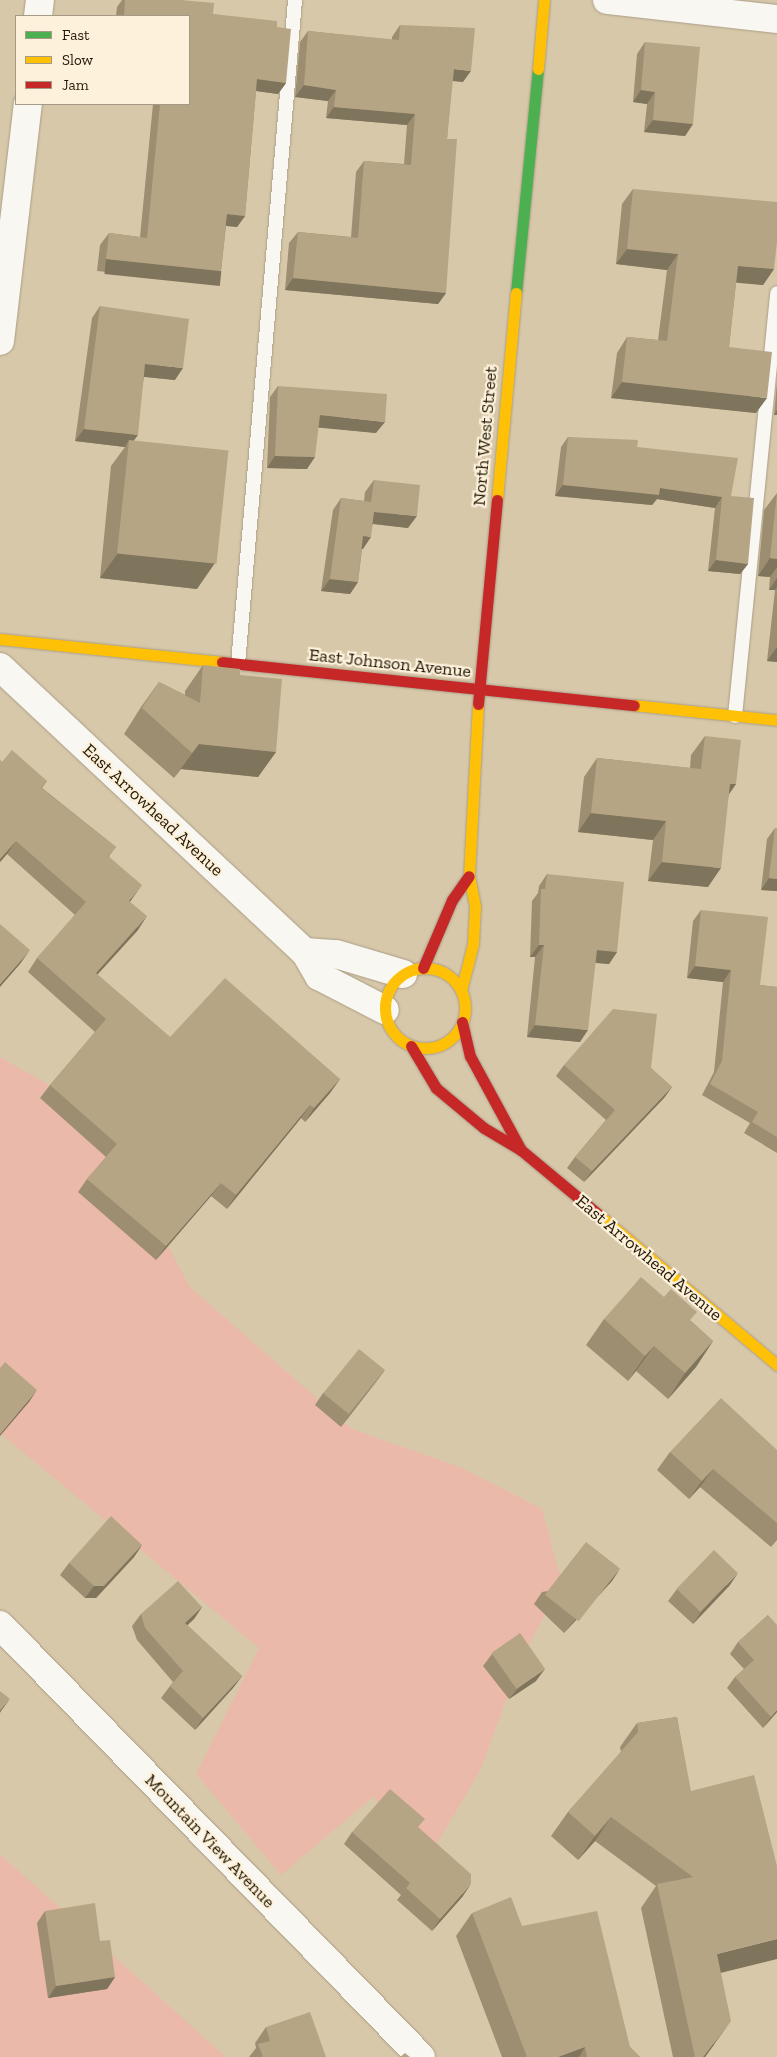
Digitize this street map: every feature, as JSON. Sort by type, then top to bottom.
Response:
[{"type":"street","points":[[38,15],[40,0]]},
{"type":"street","name":"North West Street","points":[[461,991],[473,944],[475,906],[470,876],[479,690],[544,0]]},
{"type":"street","points":[[606,0],[777,19]]},
{"type":"street","points":[[0,341],[28,105]]},
{"type":"street","name":"East Johnson Avenue","points":[[0,639],[777,720]]},
{"type":"street","name":"East Arrowhead Avenue","points":[[0,667],[305,952],[319,976],[385,1010]]},
{"type":"street","points":[[305,952],[336,954],[413,971],[452,978],[461,991],[462,1022],[442,1044],[426,1048],[411,1046],[388,1025],[385,1010],[386,996],[413,971],[452,900],[470,876]]},
{"type":"street","name":"East Arrowhead Avenue","points":[[462,1022],[470,1056],[521,1150]]},
{"type":"street","name":"East Arrowhead Avenue","points":[[411,1046],[436,1088],[484,1128],[521,1150],[777,1366]]},
{"type":"street","name":"Mountain View Avenue","points":[[0,1625],[421,2057]]},
{"type":"lane","points":[[238,664],[295,0]]},
{"type":"lane","points":[[735,716],[777,293]]},
{"type":"shaded area","points":[[0,1057],[69,1096],[136,1183],[189,1286],[352,1429],[462,1468],[542,1509],[562,1583],[520,1661],[481,1769],[425,1864],[373,1797],[281,1875],[196,1774],[259,1648],[0,1433]]},
{"type":"shaded area","points":[[0,1854],[226,2057],[0,2057]]},
{"type":"building","points":[[125,0],[181,0],[214,3],[213,14],[277,21],[277,27],[291,29],[286,83],[257,79],[245,216],[227,214],[221,271],[106,259],[109,233],[147,238],[160,105],[190,105],[190,15],[124,15]]},
{"type":"building","points":[[400,25],[475,28],[471,71],[454,69],[447,139],[457,139],[446,293],[293,278],[298,232],[358,238],[364,161],[411,165],[415,114],[334,107],[336,90],[304,85],[308,31],[399,40]]},
{"type":"building","points":[[645,42],[700,47],[693,124],[653,120],[655,92],[641,90]]},
{"type":"building","points":[[633,189],[777,202],[777,242],[774,269],[738,266],[729,347],[772,352],[767,398],[622,382],[627,337],[667,341],[678,254],[627,249]]},
{"type":"building","points":[[100,306],[189,319],[183,368],[145,364],[138,435],[84,429]]},
{"type":"building","points":[[278,386],[387,394],[385,422],[320,415],[315,457],[275,456]]},
{"type":"building","points":[[568,437],[638,440],[637,447],[738,458],[731,496],[754,498],[748,564],[716,560],[722,497],[660,488],[659,495],[563,485]]},
{"type":"building","points":[[129,440],[228,450],[217,564],[117,553]]},
{"type":"building","points":[[374,480],[420,485],[417,516],[374,512],[371,537],[363,536],[358,582],[330,579],[341,498],[371,502]]},
{"type":"building","points":[[777,493],[777,559],[770,558]]},
{"type":"building","points":[[203,665],[240,669],[240,675],[282,679],[276,752],[199,744],[192,753],[142,708],[159,682],[200,703]]},
{"type":"building","points":[[705,736],[741,740],[736,784],[730,784],[721,868],[662,862],[666,821],[591,813],[597,758],[701,769]]},
{"type":"building","points":[[12,750],[47,781],[41,788],[116,847],[108,856],[142,885],[129,901],[147,916],[96,973],[170,1037],[225,978],[340,1079],[314,1108],[310,1105],[236,1195],[221,1183],[166,1246],[87,1179],[117,1144],[50,1085],[106,1019],[37,958],[86,902],[16,841],[0,859],[0,760],[2,762]]},
{"type":"building","points":[[775,828],[777,828],[777,879],[769,878]]},
{"type":"building","points":[[547,874],[624,882],[617,952],[597,950],[588,1030],[535,1025],[544,945],[539,945],[541,889],[545,889]]},
{"type":"building","points":[[701,910],[768,917],[760,985],[777,987],[777,1137],[752,1122],[758,1112],[710,1084],[722,1061],[731,970],[695,966]]},
{"type":"building","points":[[0,924],[30,950],[0,984]]},
{"type":"building","points":[[613,1009],[657,1014],[651,1068],[672,1087],[592,1171],[575,1157],[615,1110],[564,1065]]},
{"type":"building","points":[[641,1277],[664,1297],[671,1289],[697,1312],[690,1320],[713,1341],[685,1373],[654,1346],[645,1356],[604,1319]]},
{"type":"building","points":[[359,1349],[385,1370],[349,1414],[323,1393]]},
{"type":"building","points":[[5,1362],[37,1390],[0,1434],[0,1368]]},
{"type":"building","points":[[721,1398],[777,1450],[777,1523],[713,1469],[702,1481],[670,1452]]},
{"type":"building","points":[[111,1516],[142,1545],[104,1586],[94,1586],[69,1563]]},
{"type":"building","points":[[586,1542],[620,1568],[579,1621],[545,1595]]},
{"type":"building","points":[[714,1550],[738,1573],[700,1612],[676,1589]]},
{"type":"building","points":[[178,1581],[202,1607],[185,1623],[242,1676],[203,1718],[170,1686],[183,1671],[145,1628],[141,1614]]},
{"type":"building","points":[[768,1615],[777,1625],[777,1710],[771,1717],[735,1677],[754,1660],[738,1642]]},
{"type":"building","points":[[520,1633],[545,1669],[517,1689],[491,1653]]},
{"type":"building","points":[[0,1691],[10,1699],[0,1710]]},
{"type":"building","points":[[677,1717],[691,1791],[754,1775],[777,1866],[777,1939],[717,1954],[731,2021],[703,2057],[695,2057],[657,1884],[693,1877],[611,1817],[595,1836],[568,1812],[638,1732],[637,1723]]},
{"type":"building","points":[[390,1789],[425,1819],[418,1827],[471,1874],[471,1884],[440,1919],[406,1888],[410,1883],[352,1832]]},
{"type":"building","points":[[511,1897],[522,1926],[597,1911],[630,2047],[640,2057],[587,2057],[585,2047],[558,2057],[527,2057],[472,1913]]},
{"type":"building","points":[[95,1903],[100,1941],[110,1940],[115,1977],[56,1986],[45,1911]]},
{"type":"building","points":[[310,2012],[326,2057],[263,2057],[258,2044],[270,2041],[266,2027]]},
{"type":"building","points":[[405,2053],[410,2057],[400,2057]]},
{"type":"traffic: fast","points":[[516,293],[538,69]]},
{"type":"traffic: slow","points":[[538,69],[544,0]]},
{"type":"traffic: slow","points":[[497,500],[516,293]]},
{"type":"traffic: slow","points":[[0,639],[222,662]]},
{"type":"traffic: slow","points":[[461,991],[473,944],[475,906],[469,876],[478,704]]},
{"type":"traffic: slow","points":[[634,705],[777,720]]},
{"type":"traffic: slow","points":[[425,968],[440,971],[453,980],[462,993],[465,1008],[462,1023],[453,1036],[440,1045],[425,1048],[410,1045],[397,1036],[388,1023],[385,1008],[388,993],[397,980],[410,971],[425,968]]},
{"type":"traffic: slow","points":[[599,1215],[777,1365]]},
{"type":"traffic: jam","points":[[478,704],[497,500]]},
{"type":"traffic: jam","points":[[222,662],[634,705]]},
{"type":"traffic: jam","points":[[423,968],[452,900],[469,876]]},
{"type":"traffic: jam","points":[[462,1022],[470,1056],[521,1150]]},
{"type":"traffic: jam","points":[[411,1046],[436,1088],[484,1128],[521,1150],[599,1215]]}]
